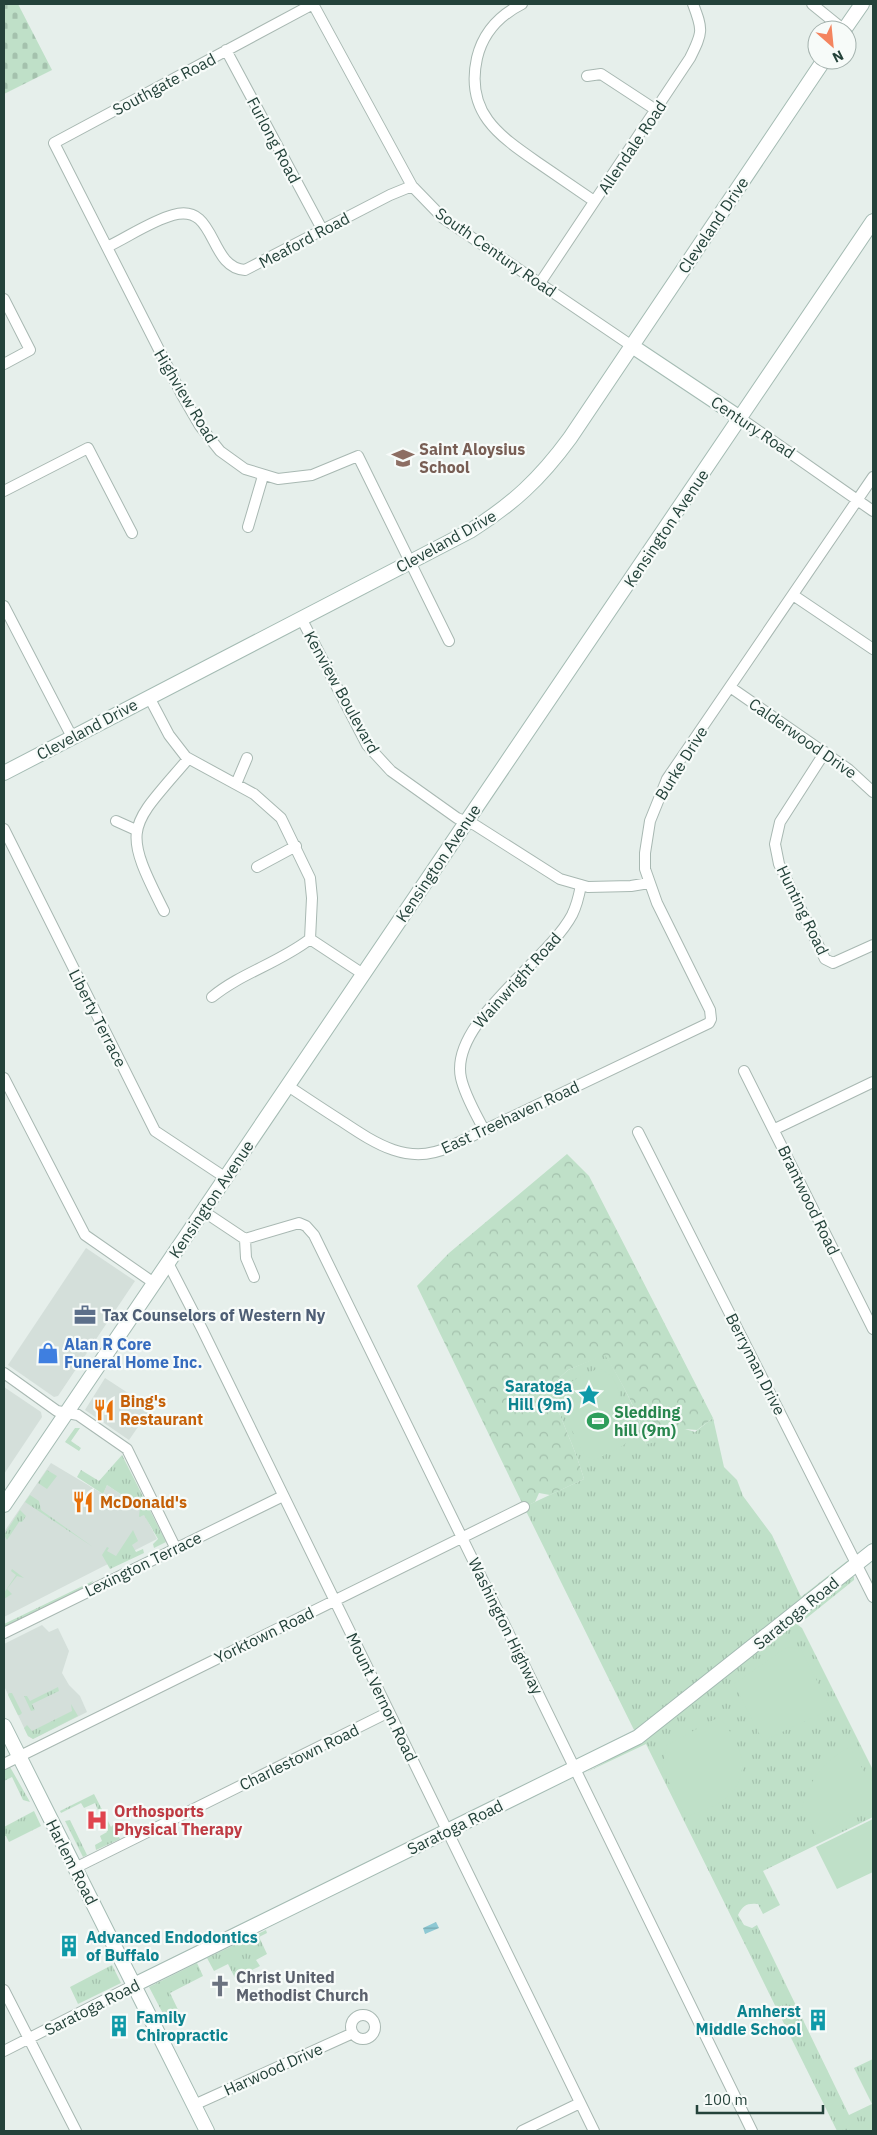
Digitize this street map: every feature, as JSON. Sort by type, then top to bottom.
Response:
[{"type":"street","name":"Southgate Road","points":[[74,182],[54,143],[313,4]]},
{"type":"street","name":"South Century Road","points":[[313,4],[412,186],[443,218],[632,346]]},
{"type":"street","points":[[522,4],[498,20],[483,42],[476,60],[474,80],[479,105],[489,125],[503,138],[594,201]]},
{"type":"street","name":"Allendale Road","points":[[540,283],[656,110],[698,43],[702,27],[693,4]]},
{"type":"street","points":[[812,4],[832,20]]},
{"type":"street","points":[[851,20],[862,4]]},
{"type":"street","name":"Furlong Road","points":[[226,50],[323,231]]},
{"type":"street","name":"Cleveland Drive","points":[[4,773],[492,517],[530,487],[560,452],[817,70]]},
{"type":"street","points":[[587,76],[601,74],[656,110]]},
{"type":"street","name":"Highview Road","points":[[74,182],[182,395],[204,432],[232,461],[263,476],[278,479],[312,475],[358,456],[409,562]]},
{"type":"street","name":"Meaford Road","points":[[107,247],[172,215],[187,214],[195,216],[206,226],[226,262],[238,269],[246,270],[390,195],[412,186]]},
{"type":"street","name":"Kensington Avenue","points":[[4,1505],[873,222]]},
{"type":"street","points":[[4,299],[30,350],[4,364]]},
{"type":"street","name":"Century Road","points":[[632,346],[873,510]]},
{"type":"street","points":[[4,491],[88,448],[132,533]]},
{"type":"street","points":[[248,527],[263,476]]},
{"type":"street","name":"Burke Drive","points":[[627,1062],[704,1026],[711,1019],[710,1010],[649,883],[645,853],[655,806],[667,779],[873,477]]},
{"type":"street","points":[[409,562],[450,642]]},
{"type":"street","points":[[793,595],[873,649]]},
{"type":"street","points":[[4,606],[72,737]]},
{"type":"street","name":"Kenview Boulevard","points":[[301,618],[371,751],[391,771],[457,818],[467,822],[556,876],[581,886],[610,887],[649,883]]},
{"type":"street","name":"Calderwood Drive","points":[[730,687],[825,752],[863,781],[873,792]]},
{"type":"street","points":[[149,697],[169,735],[188,759],[263,800],[276,812],[307,869],[312,888],[310,939]]},
{"type":"street","name":"Hunting Road","points":[[825,752],[780,822],[776,844],[780,864],[825,959],[829,962],[838,961],[873,945]]},
{"type":"street","points":[[236,784],[247,758]]},
{"type":"street","points":[[164,911],[138,856],[136,830],[147,807],[188,759]]},
{"type":"street","points":[[116,821],[136,830]]},
{"type":"street","name":"Liberty Terrace","points":[[4,829],[155,1131],[226,1178]]},
{"type":"street","points":[[257,867],[296,846]]},
{"type":"street","name":"Wainwright Road","points":[[484,1130],[461,1078],[460,1057],[463,1047],[467,1037],[485,1014],[559,934],[571,916],[581,886]]},
{"type":"street","points":[[310,939],[363,974]]},
{"type":"street","points":[[212,997],[225,986],[288,955],[310,939]]},
{"type":"street","name":"East Treehaven Road","points":[[288,1086],[384,1148],[403,1154],[422,1154],[443,1150],[627,1062]]},
{"type":"street","name":"Brantwood Road","points":[[744,1071],[775,1129],[873,1329]]},
{"type":"street","points":[[4,1078],[85,1236],[154,1283]]},
{"type":"street","points":[[775,1129],[873,1082]]},
{"type":"street","name":"Berryman Drive","points":[[638,1132],[873,1597]]},
{"type":"street","points":[[203,1211],[245,1239],[247,1260],[254,1277]]},
{"type":"street","name":"Washington Highway","points":[[245,1239],[299,1223],[311,1230],[752,2131]]},
{"type":"street","name":"Mount Vernon Road","points":[[168,1263],[594,2131]]},
{"type":"street","points":[[4,1373],[49,1406],[78,1416],[130,1452],[176,1548]]},
{"type":"street","name":"Lexington Terrace","points":[[4,1633],[282,1496]]},
{"type":"street","name":"Yorktown Road","points":[[4,1764],[524,1507]]},
{"type":"street","name":"Saratoga Road","points":[[4,2051],[638,1737],[652,1728],[873,1551]]},
{"type":"street","name":"Charlestown Road","points":[[75,1868],[390,1712]]},
{"type":"street","name":"Harlem Road","points":[[4,1726],[207,2131]]},
{"type":"street","points":[[4,1990],[76,2131]]},
{"type":"street","name":"Harwood Drive","points":[[194,2105],[353,2033]]},
{"type":"street","points":[[522,2131],[580,2103]]},
{"type":"shaded area","points":[[86,1248],[135,1281],[58,1396],[54,1397],[8,1365]]},
{"type":"shaded area","points":[[105,1378],[151,1408],[129,1440],[85,1410]]},
{"type":"shaded area","points":[[4,1387],[41,1412],[42,1417],[4,1474]]},
{"type":"shaded area","points":[[51,1463],[103,1494],[107,1485],[141,1508],[157,1539],[4,1617],[4,1532]]},
{"type":"shaded area","points":[[42,1625],[49,1632],[58,1628],[69,1651],[62,1673],[69,1685],[80,1696],[87,1712],[33,1739],[28,1736],[4,1686],[4,1644]]},
{"type":"green space","points":[[4,4],[18,4],[52,70],[4,94]]},
{"type":"green space","points":[[567,1154],[589,1176],[713,1418],[697,1430],[685,1429],[679,1438],[646,1444],[639,1420],[624,1387],[605,1355],[568,1370],[549,1387],[584,1479],[550,1495],[539,1493],[535,1502],[524,1507],[417,1286],[449,1253]]},
{"type":"green space","points":[[605,1354],[634,1409],[646,1444],[685,1429],[695,1432],[713,1418],[724,1467],[737,1480],[743,1496],[772,1535],[801,1597],[847,1561],[848,1563],[635,1732],[524,1507],[584,1479],[549,1387],[568,1370]]},
{"type":"green space","name":"Sledding hill (9m)","points":[[599,1368],[612,1376],[618,1389],[632,1436],[624,1445],[595,1460],[585,1456],[560,1407],[564,1385]]},
{"type":"green space","points":[[75,1428],[80,1428],[71,1441],[81,1448],[79,1451],[65,1442]]},
{"type":"green space","points":[[122,1455],[166,1542],[154,1548],[153,1544],[158,1539],[144,1515],[139,1517],[140,1507],[107,1485],[103,1494],[77,1477],[81,1470],[99,1481]]},
{"type":"green space","points":[[47,1470],[57,1476],[47,1489],[38,1483]]},
{"type":"green space","points":[[30,1495],[39,1501],[41,1510],[93,1547],[25,1502]]},
{"type":"green space","points":[[20,1510],[26,1516],[22,1522],[19,1522],[7,1540],[4,1535]]},
{"type":"green space","points":[[133,1530],[138,1541],[132,1545],[136,1552],[143,1549],[144,1553],[110,1569],[102,1555],[107,1547],[109,1548],[107,1551],[116,1556]]},
{"type":"green space","points":[[12,1569],[24,1578],[17,1576],[7,1589],[12,1594],[4,1599],[4,1593],[16,1575],[11,1571]]},
{"type":"green space","points":[[851,1577],[854,1577],[854,1580],[798,1625],[802,1628],[873,1770],[873,1817],[763,1871],[780,1905],[763,1914],[758,1904],[748,1904],[738,1915],[744,1925],[752,1928],[757,1925],[849,2115],[872,2104],[854,2068],[873,2059],[873,2131],[837,2131],[646,1744],[587,1772],[647,1739]]},
{"type":"green space","points":[[93,1581],[89,1586],[4,1627],[4,1624]]},
{"type":"green space","points":[[787,1647],[801,1649],[831,1709],[763,1741],[734,1684]]},
{"type":"green space","points":[[58,1687],[59,1691],[32,1704],[35,1710],[31,1711],[24,1696],[27,1696],[30,1701]]},
{"type":"green space","points":[[12,1693],[22,1713],[20,1715],[18,1715],[8,1695]]},
{"type":"green space","points":[[71,1704],[78,1716],[33,1739],[28,1736],[24,1728],[27,1725],[32,1731],[72,1711]]},
{"type":"green space","points":[[719,1717],[733,1737],[742,1758],[740,1779],[734,1789],[721,1802],[686,1817],[662,1768],[667,1745]]},
{"type":"green space","points":[[850,1747],[873,1787],[873,1809],[817,1836],[802,1807],[806,1796],[819,1771],[832,1759]]},
{"type":"green space","points":[[10,1767],[30,1802],[23,1800],[12,1777],[4,1781],[4,1769]]},
{"type":"green space","points":[[94,1794],[111,1827],[113,1825],[120,1839],[96,1850],[95,1845],[102,1841],[100,1836],[107,1832],[95,1803],[84,1808],[81,1803],[61,1813],[60,1811]]},
{"type":"green space","points":[[34,1811],[41,1826],[9,1842],[6,1836],[4,1836],[4,1827]]},
{"type":"green space","points":[[873,1819],[873,1872],[837,1889],[816,1847]]},
{"type":"green space","points":[[70,1820],[87,1855],[83,1857],[65,1821]]},
{"type":"green space","points":[[266,1930],[267,1933],[259,1937],[267,1954],[256,1960],[260,1966],[235,1978],[228,1964],[214,1971],[207,1958]]},
{"type":"green space","points":[[197,1963],[203,1976],[170,1993],[182,2018],[169,2025],[149,1987]]},
{"type":"green space","points":[[112,1965],[121,1983],[78,2004],[70,1987]]},
{"type":"water","points":[[436,1922],[439,1928],[425,1934],[423,1928]]},
{"type":"place","name":"Saint Aloysius School","points":[[403,458]]},
{"type":"place","name":"Tax Counselors of Western Ny","points":[[85,1315]]},
{"type":"place","name":"Alan R Core Funeral Home Inc.","points":[[48,1353]]},
{"type":"place","name":"Saratoga Hill (9m)","points":[[589,1395]]},
{"type":"place","name":"Bing's Restaurant","points":[[104,1410]]},
{"type":"place","name":"Sledding hill (9m)","points":[[598,1421]]},
{"type":"place","name":"McDonald's","points":[[83,1502]]},
{"type":"place","name":"Orthosports Physical Therapy","points":[[97,1820]]},
{"type":"place","name":"Advanced Endodontics of Buffalo","points":[[69,1946]]},
{"type":"place","name":"Christ United Methodist Church","points":[[220,1986]]},
{"type":"place","name":"Amherst Middle School","points":[[818,2020]]},
{"type":"place","name":"Family Chiropractic","points":[[119,2026]]}]
